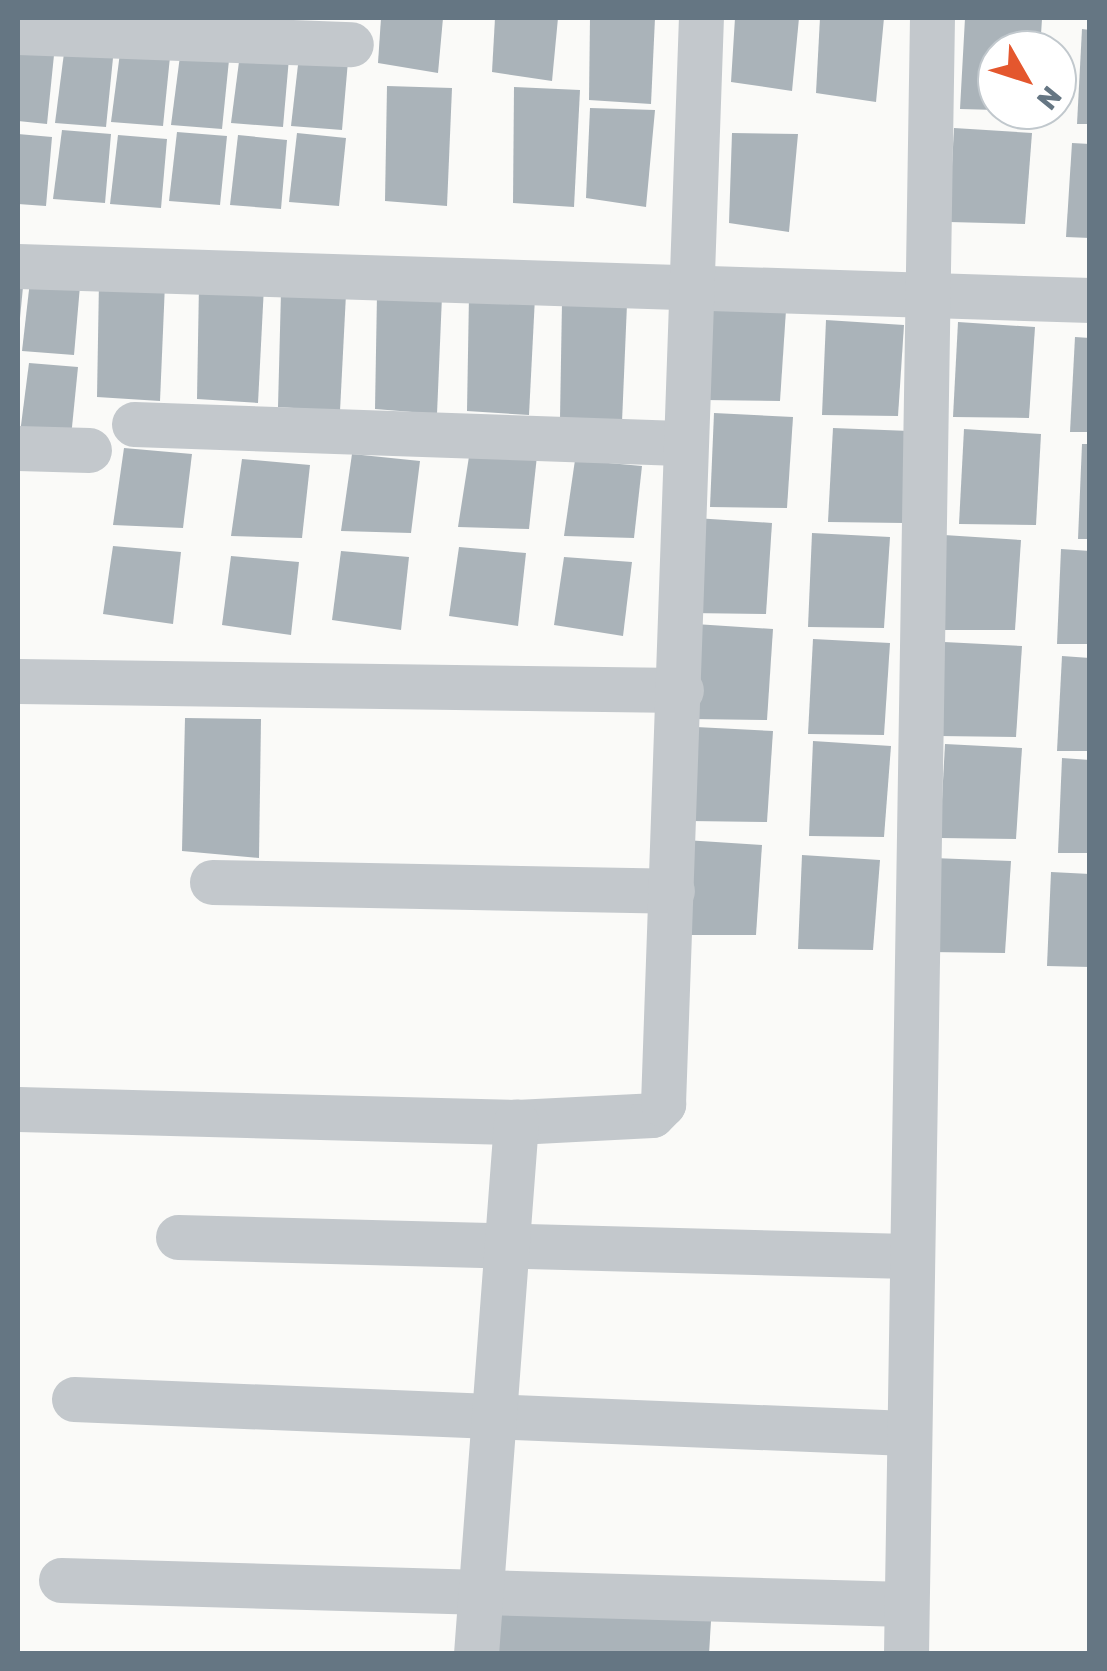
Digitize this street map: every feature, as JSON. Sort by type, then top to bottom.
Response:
[{"type":"street","points":[[18,1109],[516,1122],[652,1115],[663,1104],[680,690],[680,443],[692,288],[701,18]]},
{"type":"street","points":[[906,1654],[922,294],[932,18]]},
{"type":"street","points":[[18,32],[351,44]]},
{"type":"street","points":[[18,266],[1090,300]]},
{"type":"street","points":[[134,424],[680,443]]},
{"type":"street","points":[[18,448],[89,450]]},
{"type":"street","points":[[18,681],[680,690]]},
{"type":"street","points":[[212,882],[672,891]]},
{"type":"street","points":[[476,1654],[516,1122]]},
{"type":"street","points":[[178,1237],[506,1249],[908,1256]]},
{"type":"street","points":[[74,1400],[907,1433]]},
{"type":"street","points":[[61,1580],[906,1604]]},
{"type":"building","points":[[381,18],[443,18],[438,73],[378,63]]},
{"type":"building","points":[[495,18],[558,18],[552,81],[492,72]]},
{"type":"building","points":[[590,18],[655,18],[651,104],[589,100]]},
{"type":"building","points":[[735,18],[799,18],[792,91],[731,82]]},
{"type":"building","points":[[820,18],[884,18],[876,102],[816,93]]},
{"type":"building","points":[[965,18],[1042,19],[1041,30],[977,30],[977,109],[960,109]]},
{"type":"building","points":[[1082,29],[1090,30],[1090,124],[1077,124]]},
{"type":"building","points":[[18,52],[54,55],[47,124],[18,121]]},
{"type":"building","points":[[64,53],[113,58],[106,127],[55,123]]},
{"type":"building","points":[[120,53],[170,57],[163,126],[111,122]]},
{"type":"building","points":[[240,54],[289,58],[283,127],[231,123]]},
{"type":"building","points":[[180,56],[229,60],[222,129],[171,125]]},
{"type":"building","points":[[299,56],[348,61],[342,130],[291,126]]},
{"type":"building","points":[[387,86],[452,88],[447,206],[385,201]]},
{"type":"building","points":[[514,87],[580,90],[574,207],[513,203]]},
{"type":"building","points":[[590,108],[655,110],[646,207],[586,198]]},
{"type":"building","points":[[954,128],[1032,133],[1025,224],[949,222]]},
{"type":"building","points":[[62,130],[111,134],[105,203],[53,199]]},
{"type":"building","points":[[177,132],[227,136],[220,205],[169,201]]},
{"type":"building","points":[[297,133],[346,138],[339,206],[289,202]]},
{"type":"building","points":[[732,133],[798,134],[789,232],[729,223]]},
{"type":"building","points":[[18,134],[52,137],[46,206],[18,204]]},
{"type":"building","points":[[118,135],[167,139],[161,208],[110,204]]},
{"type":"building","points":[[238,135],[287,140],[281,209],[230,205]]},
{"type":"building","points":[[1072,143],[1090,144],[1090,238],[1066,237]]},
{"type":"building","points":[[30,281],[80,286],[74,355],[22,351]]},
{"type":"building","points":[[99,281],[165,284],[160,401],[97,397]]},
{"type":"building","points":[[199,284],[264,286],[258,403],[197,399]]},
{"type":"building","points":[[18,286],[23,287],[20,318],[18,318]]},
{"type":"building","points":[[281,292],[346,294],[340,411],[278,407]]},
{"type":"building","points":[[377,294],[442,296],[437,414],[375,409]]},
{"type":"building","points":[[469,295],[535,297],[529,415],[467,411]]},
{"type":"building","points":[[562,302],[627,304],[622,422],[560,418]]},
{"type":"building","points":[[708,306],[786,310],[780,401],[704,400]]},
{"type":"building","points":[[826,320],[904,325],[898,416],[822,415]]},
{"type":"building","points":[[958,322],[1035,327],[1029,418],[953,417]]},
{"type":"building","points":[[1075,337],[1090,338],[1090,432],[1070,432]]},
{"type":"building","points":[[29,363],[78,367],[71,437],[20,433]]},
{"type":"building","points":[[714,413],[793,417],[787,508],[710,507]]},
{"type":"building","points":[[833,428],[910,431],[904,523],[828,522]]},
{"type":"building","points":[[964,429],[1041,434],[1036,525],[959,524]]},
{"type":"building","points":[[1082,444],[1090,444],[1090,539],[1078,539]]},
{"type":"building","points":[[124,448],[192,454],[183,528],[113,525]]},
{"type":"building","points":[[470,450],[537,456],[529,529],[458,527]]},
{"type":"building","points":[[352,454],[420,461],[411,533],[341,531]]},
{"type":"building","points":[[242,459],[310,465],[302,538],[231,536]]},
{"type":"building","points":[[575,460],[642,466],[634,538],[564,536]]},
{"type":"building","points":[[695,518],[772,523],[766,614],[689,613]]},
{"type":"building","points":[[812,533],[890,537],[884,628],[808,627]]},
{"type":"building","points":[[944,535],[1021,540],[1015,630],[939,630]]},
{"type":"building","points":[[113,546],[181,552],[173,624],[103,614]]},
{"type":"building","points":[[459,547],[526,553],[518,626],[449,616]]},
{"type":"building","points":[[1061,549],[1090,551],[1090,644],[1057,644]]},
{"type":"building","points":[[341,551],[409,557],[401,630],[332,620]]},
{"type":"building","points":[[231,556],[299,562],[291,635],[222,625]]},
{"type":"building","points":[[564,557],[632,562],[623,636],[554,625]]},
{"type":"building","points":[[695,624],[773,629],[767,720],[690,719]]},
{"type":"building","points":[[813,639],[890,643],[884,735],[808,734]]},
{"type":"building","points":[[944,642],[1022,646],[1016,737],[939,736]]},
{"type":"building","points":[[1062,656],[1090,658],[1090,751],[1057,751]]},
{"type":"building","points":[[185,718],[261,719],[259,858],[182,851]]},
{"type":"building","points":[[696,727],[773,731],[767,822],[690,821]]},
{"type":"building","points":[[813,741],[891,746],[884,837],[809,836]]},
{"type":"building","points":[[945,744],[1022,748],[1016,839],[940,838]]},
{"type":"building","points":[[1062,758],[1090,760],[1090,853],[1058,853]]},
{"type":"building","points":[[685,840],[762,845],[756,935],[680,935]]},
{"type":"building","points":[[802,855],[880,860],[873,950],[798,949]]},
{"type":"building","points":[[933,858],[1011,861],[1005,953],[929,952]]},
{"type":"building","points":[[1051,872],[1090,874],[1090,967],[1047,966]]},
{"type":"building","points":[[492,1606],[711,1621],[709,1654],[488,1654]]}]
